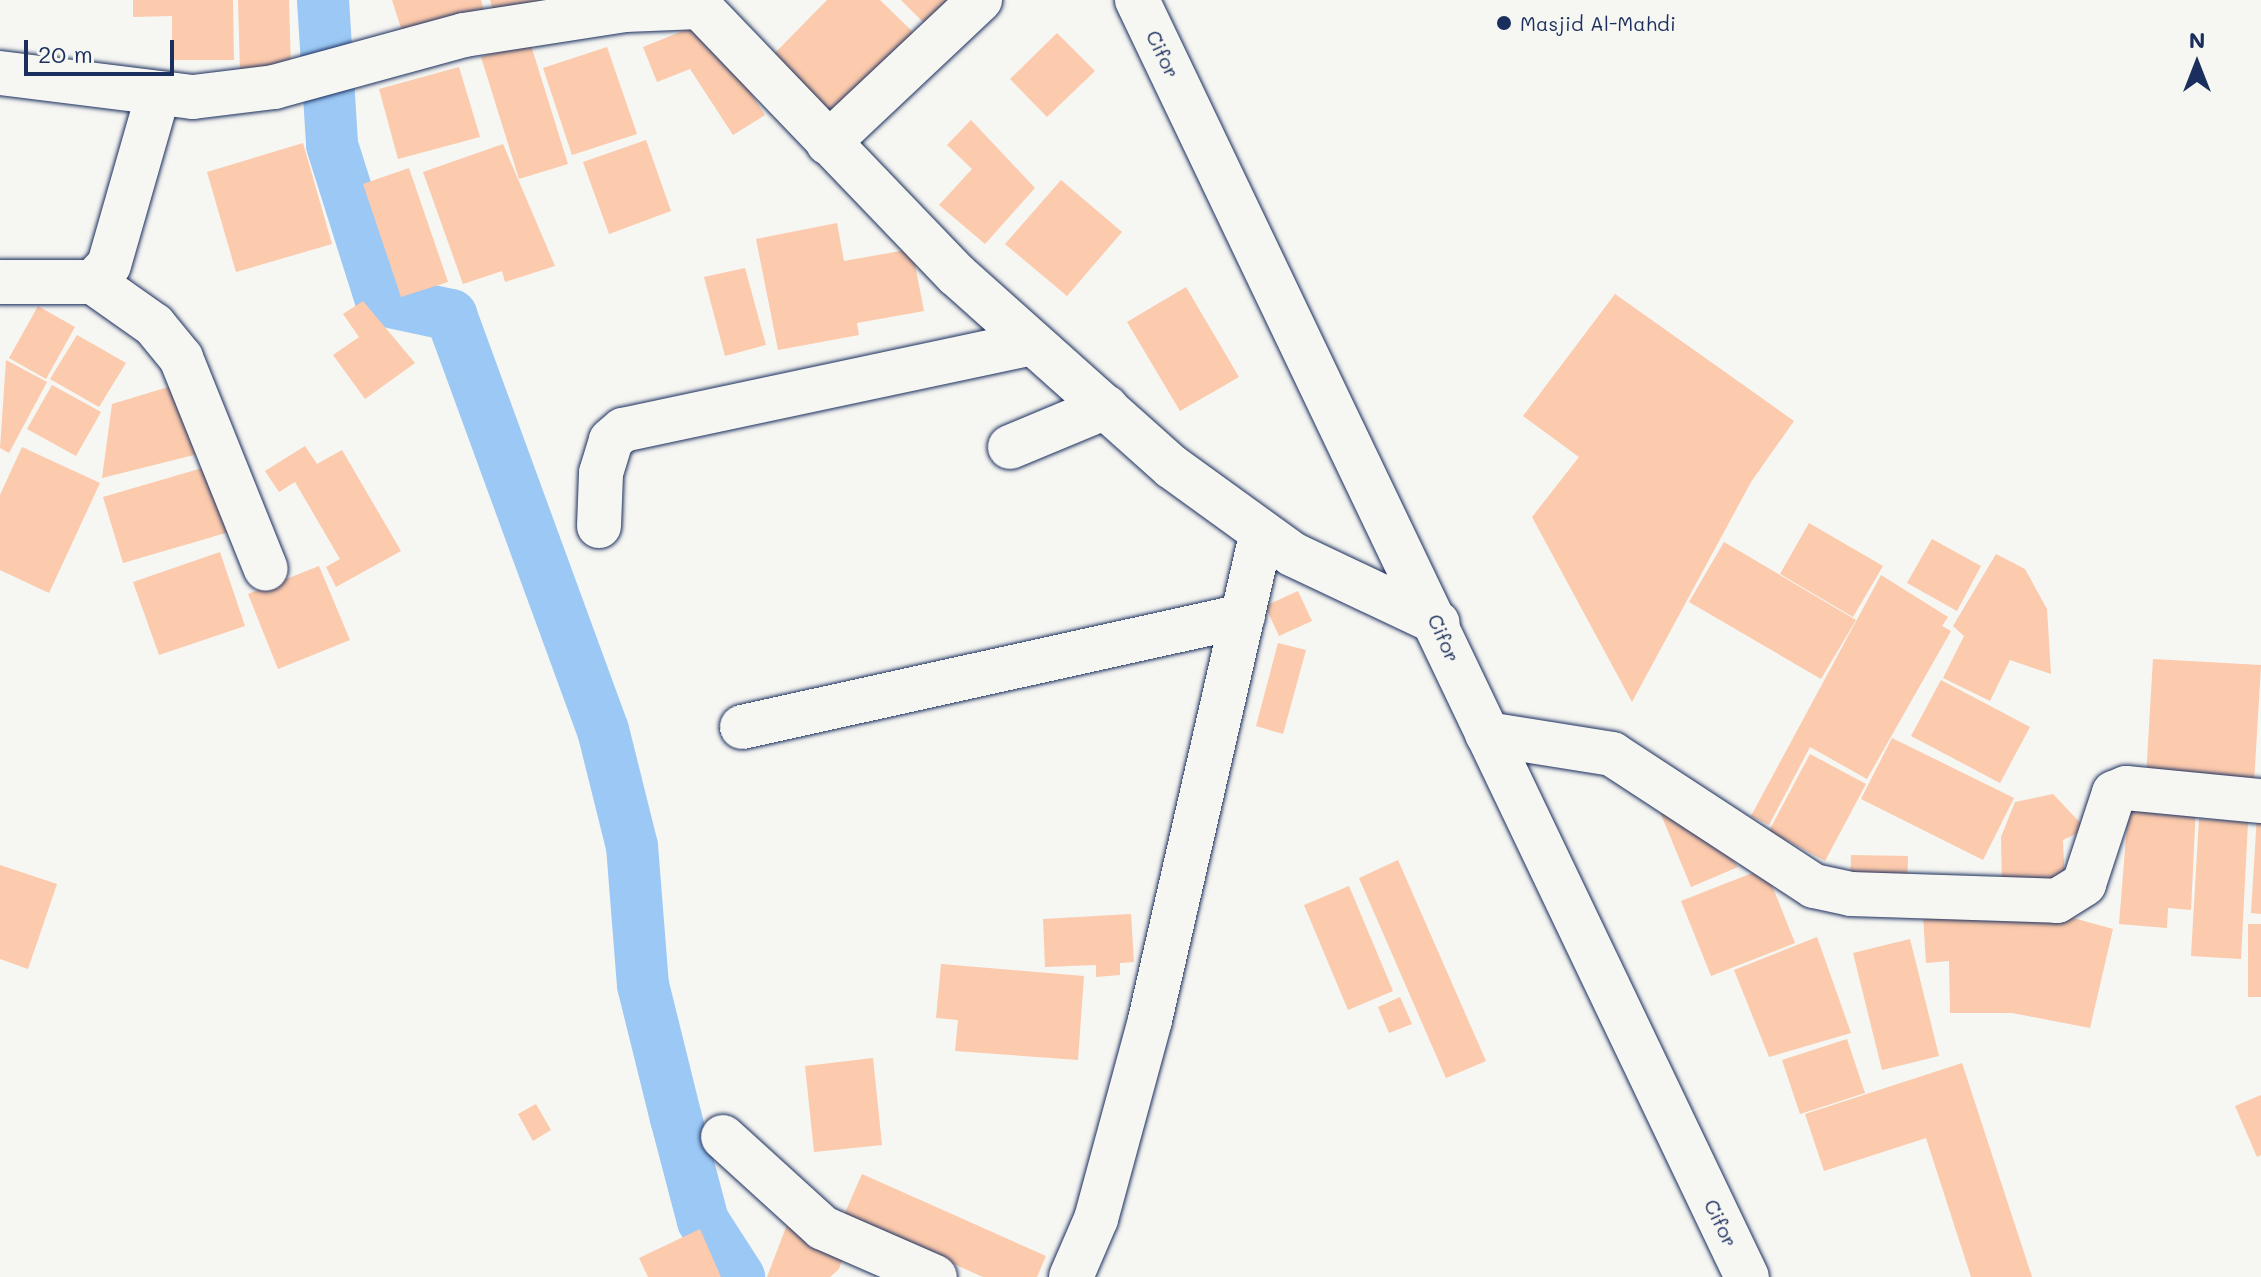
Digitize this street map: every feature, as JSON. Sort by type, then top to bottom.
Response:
[{"type":"street","points":[[828,143],[980,0]]},
{"type":"street","name":"Cifor","points":[[1137,0],[1438,623],[1487,734],[1747,1277]]},
{"type":"street","points":[[0,73],[157,98],[274,87],[376,58],[563,18],[696,4],[828,143],[1029,344],[1261,535],[1438,623]]},
{"type":"street","points":[[93,282],[109,265],[157,98]]},
{"type":"street","points":[[0,282],[93,282],[154,325],[181,358],[266,569]]},
{"type":"street","points":[[599,526],[601,473],[611,440],[623,430],[1029,344]]},
{"type":"street","points":[[1010,447],[1106,407]]},
{"type":"street","points":[[1071,1277],[1096,1219],[1150,1020],[1261,535]]},
{"type":"street","points":[[742,727],[1243,616]]},
{"type":"street","points":[[1487,734],[1612,754],[1814,886],[1851,894],[2057,901],[2084,884],[2114,793],[2126,788],[2261,801]]},
{"type":"street","points":[[723,1137],[823,1228],[935,1277]]},
{"type":"building","points":[[133,0],[233,0],[234,60],[172,60],[172,16],[133,17]]},
{"type":"building","points":[[238,0],[289,0],[291,69],[240,71]]},
{"type":"building","points":[[392,0],[481,0],[487,21],[406,44]]},
{"type":"building","points":[[490,0],[543,0],[543,1],[494,14]]},
{"type":"building","points":[[827,0],[880,0],[918,37],[836,120],[771,57]]},
{"type":"building","points":[[901,0],[961,0],[930,29]]},
{"type":"building","points":[[705,22],[765,115],[733,135],[690,69],[657,82],[643,47]]},
{"type":"building","points":[[1057,33],[1095,71],[1047,117],[1010,79]]},
{"type":"building","points":[[530,42],[568,164],[519,179],[481,57]]},
{"type":"building","points":[[607,47],[637,134],[572,155],[543,68]]},
{"type":"building","points":[[459,67],[480,137],[398,159],[379,89]]},
{"type":"building","points":[[971,120],[1035,188],[985,244],[939,205],[972,169],[947,145]]},
{"type":"building","points":[[646,140],[671,211],[609,234],[583,162]]},
{"type":"building","points":[[303,143],[332,244],[236,272],[207,172]]},
{"type":"building","points":[[503,144],[555,266],[505,282],[502,271],[463,284],[423,172]]},
{"type":"building","points":[[409,168],[448,282],[401,297],[363,184]]},
{"type":"building","points":[[1061,180],[1122,232],[1067,296],[1005,244]]},
{"type":"building","points":[[837,223],[844,261],[912,249],[924,311],[857,323],[859,335],[778,350],[756,239]]},
{"type":"building","points":[[745,268],[766,345],[725,356],[704,277]]},
{"type":"building","points":[[1186,287],[1239,377],[1180,411],[1127,322]]},
{"type":"building","points":[[1615,294],[1794,421],[1751,482],[1632,702],[1532,517],[1579,457],[1523,416]]},
{"type":"building","points":[[363,301],[415,363],[365,399],[333,355],[359,337],[343,314]]},
{"type":"building","points":[[38,306],[75,327],[46,379],[9,358]]},
{"type":"building","points":[[77,335],[126,363],[99,407],[50,379]]},
{"type":"building","points":[[6,360],[47,382],[9,453],[0,448]]},
{"type":"building","points":[[52,385],[101,412],[76,456],[27,429]]},
{"type":"building","points":[[175,385],[198,454],[102,478],[112,404]]},
{"type":"building","points":[[305,446],[317,464],[342,450],[401,551],[336,587],[326,567],[340,559],[295,482],[279,492],[265,471]]},
{"type":"building","points":[[22,447],[100,483],[49,593],[0,570],[0,495]]},
{"type":"building","points":[[216,464],[236,530],[123,563],[103,497]]},
{"type":"building","points":[[1809,523],[1883,566],[1853,617],[1780,574]]},
{"type":"building","points":[[1932,539],[1981,566],[1957,611],[1907,583]]},
{"type":"building","points":[[1724,542],[1856,620],[1821,679],[1689,602]]},
{"type":"building","points":[[220,552],[245,626],[159,655],[133,582]]},
{"type":"building","points":[[1996,554],[2025,569],[2047,609],[2051,674],[2010,660],[1990,701],[1943,678],[1964,636],[1953,626]]},
{"type":"building","points":[[319,566],[350,640],[278,669],[248,594]]},
{"type":"building","points":[[1881,575],[1948,617],[1942,626],[1951,631],[1867,779],[1810,747],[1769,825],[1751,816]]},
{"type":"building","points":[[1298,591],[1312,621],[1279,636],[1265,606]]},
{"type":"building","points":[[1278,643],[1306,650],[1283,734],[1256,726]]},
{"type":"building","points":[[2153,659],[2261,665],[2254,783],[2146,777]]},
{"type":"building","points":[[1941,680],[2030,727],[2000,783],[1911,736]]},
{"type":"building","points":[[1892,738],[2014,798],[1983,860],[1861,799]]},
{"type":"building","points":[[1810,754],[1866,784],[1825,861],[1769,831]]},
{"type":"building","points":[[2053,794],[2086,829],[2063,840],[2065,886],[2002,887],[2001,837],[2015,802]]},
{"type":"building","points":[[2129,800],[2196,805],[2191,910],[2168,908],[2167,928],[2119,924]]},
{"type":"building","points":[[1660,812],[1698,816],[1738,867],[1691,887]]},
{"type":"building","points":[[2257,815],[2261,815],[2261,914],[2251,913]]},
{"type":"building","points":[[2199,819],[2248,822],[2241,959],[2191,956]]},
{"type":"building","points":[[1851,855],[1908,856],[1907,889],[1850,888]]},
{"type":"building","points":[[1398,860],[1486,1061],[1446,1078],[1359,878]]},
{"type":"building","points":[[0,865],[57,884],[28,969],[0,959]]},
{"type":"building","points":[[1765,868],[1795,943],[1711,976],[1681,901]]},
{"type":"building","points":[[1349,886],[1393,991],[1348,1010],[1304,905]]},
{"type":"building","points":[[2037,908],[2113,929],[2090,1028],[2012,1013],[1950,1013],[1949,961],[1926,963],[1923,915]]},
{"type":"building","points":[[1131,914],[1134,962],[1120,963],[1120,975],[1096,977],[1096,965],[1045,967],[1043,919]]},
{"type":"building","points":[[2248,924],[2261,924],[2261,997],[2248,997]]},
{"type":"building","points":[[1817,937],[1851,1033],[1769,1057],[1734,970]]},
{"type":"building","points":[[1910,939],[1939,1056],[1882,1070],[1853,953]]},
{"type":"building","points":[[941,964],[1084,976],[1078,1060],[955,1051],[958,1020],[936,1018]]},
{"type":"building","points":[[1400,997],[1412,1024],[1389,1033],[1378,1007]]},
{"type":"building","points":[[1847,1039],[1865,1093],[1800,1114],[1782,1060]]},
{"type":"building","points":[[873,1058],[882,1145],[814,1152],[805,1066]]},
{"type":"building","points":[[1962,1063],[2032,1277],[1971,1277],[1926,1138],[1824,1171],[1805,1114]]},
{"type":"building","points":[[2261,1095],[2261,1155],[2257,1157],[2235,1106]]},
{"type":"building","points":[[536,1104],[551,1130],[533,1141],[518,1114]]},
{"type":"building","points":[[862,1174],[1046,1256],[1037,1277],[983,1277],[844,1215]]},
{"type":"building","points":[[788,1222],[848,1243],[839,1269],[830,1277],[767,1277]]},
{"type":"building","points":[[700,1229],[721,1277],[648,1277],[639,1258]]},
{"type":"waterway","points":[[323,0],[332,145],[381,300],[451,315],[603,730],[632,846],[643,985],[676,1118],[703,1221],[739,1277]]},
{"type":"place","name":"Masjid Al-Mahdi","points":[[1504,23]]}]
